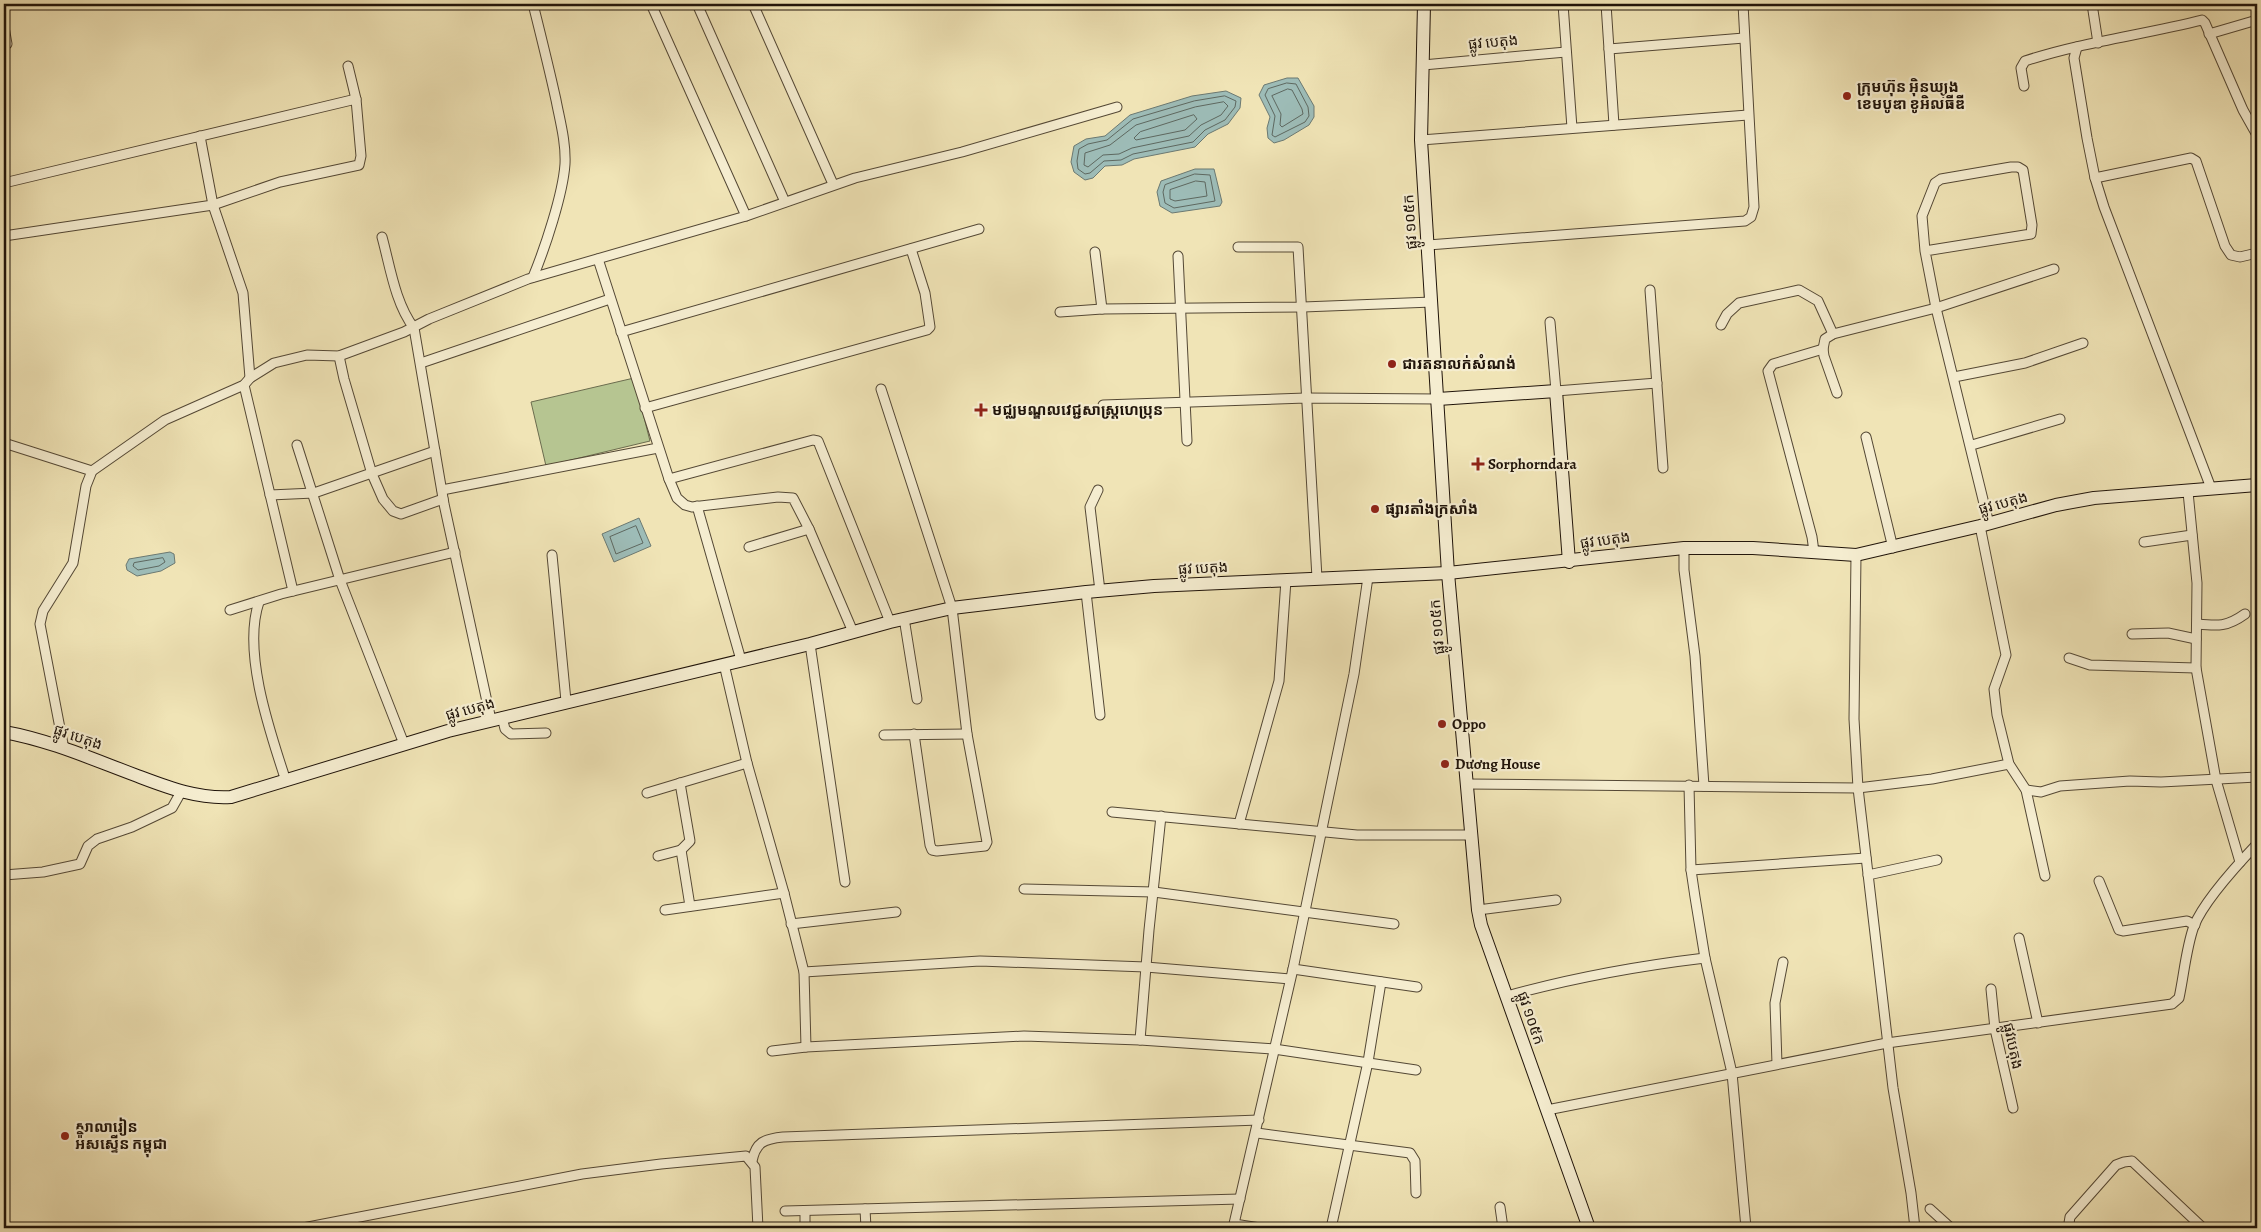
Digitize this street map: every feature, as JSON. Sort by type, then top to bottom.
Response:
[{"type":"street","points":[[533,4],[564,138],[564,164],[558,196],[540,261],[533,277]]},
{"type":"street","points":[[651,4],[746,216]]},
{"type":"street","points":[[697,4],[785,202]]},
{"type":"street","points":[[753,4],[833,184]]},
{"type":"street","name":"ផ្លូវ ១០៥ក","points":[[1424,4],[1421,140],[1448,573],[1478,910],[1481,925],[1589,1228]]},
{"type":"street","points":[[1563,4],[1572,128]]},
{"type":"street","points":[[1606,4],[1614,125]]},
{"type":"street","points":[[1428,245],[1745,222],[1751,217],[1754,207],[1743,4]]},
{"type":"street","points":[[2092,4],[2098,43]]},
{"type":"street","points":[[2024,86],[2022,68],[2025,61],[2077,47],[2202,20],[2206,23],[2209,34],[2243,110],[2257,135]]},
{"type":"street","points":[[2209,34],[2257,20]]},
{"type":"street","points":[[4,27],[7,44]]},
{"type":"street","points":[[1609,49],[1744,38]]},
{"type":"street","points":[[2077,47],[2074,58],[2095,178],[2104,207],[2211,488]]},
{"type":"street","name":"ផ្លូវ បេតុង","points":[[1423,65],[1566,52]]},
{"type":"street","points":[[4,236],[214,205],[280,182],[359,165],[361,156],[356,99],[348,66]]},
{"type":"street","points":[[4,183],[356,99]]},
{"type":"street","points":[[64,749],[40,624],[42,611],[73,563],[86,486],[92,471],[165,420],[247,381],[274,363],[307,355],[339,356],[414,328],[429,319],[533,277],[746,216],[833,184],[962,152],[1117,107]]},
{"type":"street","points":[[1421,140],[1748,115]]},
{"type":"street","points":[[200,136],[214,205],[242,293],[247,381],[270,494],[293,592]]},
{"type":"street","points":[[2095,178],[2192,158],[2196,161],[2225,246],[2231,255],[2240,258],[2257,253]]},
{"type":"street","points":[[1925,251],[2031,234],[2032,225],[2022,170],[2018,167],[2011,167],[1941,179],[1935,183],[1922,216],[1925,251],[1936,308],[1972,446],[2006,655],[1994,689],[1997,715],[2009,764],[2026,790],[2045,876]]},
{"type":"street","points":[[621,332],[979,229]]},
{"type":"street","points":[[382,237],[397,292],[405,313],[414,328],[442,495],[496,719],[511,734],[546,733]]},
{"type":"street","points":[[1238,247],[1298,246],[1303,307],[1306,398],[1317,578]]},
{"type":"street","points":[[645,408],[927,330],[930,327],[925,293],[911,249]]},
{"type":"street","points":[[1095,252],[1102,309]]},
{"type":"street","points":[[1178,256],[1187,441]]},
{"type":"street","points":[[598,259],[658,448],[677,498],[685,505],[697,506],[793,498],[809,529],[853,632]]},
{"type":"street","points":[[1837,394],[1823,349],[1825,339],[1833,334],[1936,308],[2054,269]]},
{"type":"street","points":[[1650,290],[1663,468]]},
{"type":"street","points":[[1720,325],[1727,314],[1739,303],[1799,290],[1818,301],[1833,334]]},
{"type":"street","points":[[421,363],[610,299]]},
{"type":"street","points":[[1060,312],[1102,309],[1303,307],[1432,302]]},
{"type":"street","points":[[1550,322],[1569,562]]},
{"type":"street","points":[[1954,377],[2025,363],[2083,343]]},
{"type":"street","points":[[1814,552],[1812,537],[1768,371],[1773,364],[1823,349]]},
{"type":"street","points":[[339,356],[348,396],[372,474],[383,498],[393,510],[401,514],[442,495],[658,448]]},
{"type":"street","points":[[1103,405],[1306,398],[1438,399],[1657,383]]},
{"type":"street","points":[[881,389],[952,608],[967,734],[987,845],[932,850],[914,734]]},
{"type":"street","points":[[1972,446],[2060,420]]},
{"type":"street","points":[[1866,437],[1893,548]]},
{"type":"street","points":[[669,479],[813,440],[818,441],[890,622]]},
{"type":"street","points":[[4,443],[92,471]]},
{"type":"street","points":[[297,445],[314,493],[340,580],[404,744]]},
{"type":"street","points":[[270,494],[314,493],[435,451]]},
{"type":"street","name":"ផ្លូវ បេតុង","points":[[4,732],[64,749],[181,792],[213,798],[231,797],[404,744],[496,719],[810,644],[904,618],[952,608],[1100,591],[1317,578],[1448,573],[1569,562],[1684,548],[1753,548],[1856,555],[1893,548],[1985,525],[2056,505],[2094,498],[2257,485]]},
{"type":"street","points":[[1098,490],[1090,507],[1100,591]]},
{"type":"street","points":[[2188,492],[2197,583],[2196,668],[2216,780],[2240,862]]},
{"type":"street","points":[[697,506],[741,660]]},
{"type":"street","points":[[749,547],[809,529]]},
{"type":"street","points":[[2144,542],[2192,535]]},
{"type":"street","points":[[1684,548],[1684,570],[1701,729],[1704,786]]},
{"type":"street","points":[[230,610],[293,592],[455,552]]},
{"type":"street","points":[[552,554],[566,702]]},
{"type":"street","points":[[1856,555],[1857,611],[1854,719],[1858,788],[1887,1043],[1915,1228]]},
{"type":"street","points":[[1260,1228],[1234,1226],[1257,1133],[1258,1120],[1293,969],[1354,674],[1368,577]]},
{"type":"street","points":[[1239,824],[1279,681],[1286,580]]},
{"type":"street","points":[[1086,592],[1100,715]]},
{"type":"street","points":[[259,602],[254,626],[258,674],[274,743],[286,781]]},
{"type":"street","points":[[2197,624],[2226,625],[2233,623],[2245,614]]},
{"type":"street","points":[[904,618],[917,699]]},
{"type":"street","points":[[2132,634],[2168,633],[2196,639]]},
{"type":"street","points":[[810,644],[845,882]]},
{"type":"street","points":[[2069,658],[2090,664],[2196,668]]},
{"type":"street","points":[[724,664],[747,763],[784,892],[804,972],[806,1047]]},
{"type":"street","points":[[884,735],[967,734]]},
{"type":"street","points":[[648,793],[747,763]]},
{"type":"street","points":[[1467,784],[1858,788],[1932,778],[2009,764]]},
{"type":"street","points":[[2026,790],[2041,792],[2060,786],[2130,781],[2162,782],[2257,777]]},
{"type":"street","points":[[658,856],[681,850],[687,846],[690,836],[680,783]]},
{"type":"street","points":[[1689,786],[1691,870],[1705,958],[1732,1073],[1746,1228]]},
{"type":"street","points":[[4,875],[43,872],[80,864],[88,846],[97,839],[132,827],[172,808],[181,792]]},
{"type":"street","points":[[1112,812],[1357,835],[1472,835]]},
{"type":"street","points":[[1140,1040],[1161,816]]},
{"type":"street","points":[[1547,1110],[1887,1043],[2166,1006],[2176,1002],[2179,998],[2195,925],[2202,911],[2240,862],[2257,844]]},
{"type":"street","points":[[681,850],[690,906]]},
{"type":"street","points":[[1691,870],[1866,858]]},
{"type":"street","points":[[1868,875],[1938,860]]},
{"type":"street","points":[[2099,881],[2119,930],[2187,921],[2195,925]]},
{"type":"street","points":[[1024,889],[1154,892],[1394,924]]},
{"type":"street","points":[[665,910],[784,892]]},
{"type":"street","points":[[1478,910],[1556,900]]},
{"type":"street","points":[[791,924],[896,912]]},
{"type":"street","points":[[2019,938],[2038,1023]]},
{"type":"street","points":[[1507,996],[1618,970],[1705,958]]},
{"type":"street","points":[[804,972],[980,961],[1146,967],[1290,979]]},
{"type":"street","points":[[1777,1064],[1775,1002],[1783,962]]},
{"type":"street","points":[[1293,969],[1417,987]]},
{"type":"street","points":[[1332,1228],[1368,1062],[1381,982]]},
{"type":"street","name":"ផ្លូវបេតុង","points":[[1991,989],[1995,1029],[2013,1108]]},
{"type":"street","points":[[772,1051],[806,1047],[1024,1036],[1140,1040],[1274,1049],[1416,1070]]},
{"type":"street","points":[[752,1162],[754,1150],[761,1143],[783,1137],[1258,1120]]},
{"type":"street","points":[[1257,1133],[1410,1153],[1416,1161],[1416,1193]]},
{"type":"street","points":[[303,1228],[349,1224],[582,1174],[746,1156],[755,1167],[758,1228]]},
{"type":"street","points":[[2072,1228],[2069,1223],[2070,1217],[2116,1165],[2132,1161],[2203,1228]]},
{"type":"street","points":[[785,1211],[1240,1199]]},
{"type":"street","points":[[1500,1207],[1503,1228]]},
{"type":"street","points":[[865,1209],[866,1228]]},
{"type":"street","points":[[1930,1209],[1951,1228]]},
{"type":"street","points":[[805,1211],[805,1228]]},
{"type":"green space","points":[[634,378],[650,441],[546,466],[531,402]]},
{"type":"water","points":[[1287,78],[1298,78],[1314,106],[1314,117],[1309,125],[1284,140],[1274,143],[1268,138],[1267,128],[1270,117],[1259,95],[1264,85]]},
{"type":"water","points":[[1226,91],[1241,98],[1240,108],[1228,124],[1208,134],[1195,147],[1134,159],[1122,165],[1105,166],[1093,178],[1085,180],[1074,172],[1071,162],[1074,146],[1086,139],[1105,136],[1130,115],[1192,96]]},
{"type":"water","points":[[1195,169],[1214,169],[1222,202],[1220,206],[1172,213],[1160,206],[1157,192],[1161,181]]},
{"type":"water","points":[[639,518],[651,546],[614,562],[602,534]]},
{"type":"water","points":[[170,552],[174,554],[175,563],[161,571],[137,576],[127,570],[126,565],[129,559]]},
{"type":"place","name":"ក្រុមហ៊ុន អ៊ិនឃ្យុង ខេមបូឌា ខូអិលធីឌី","points":[[1847,96]]},
{"type":"place","name":"ជារតនាលក់សំណង់","points":[[1392,364]]},
{"type":"place","name":"មជ្ឈមណ្ឌលវេជ្ជសាស្ត្រហេប្រុន","points":[[981,410]]},
{"type":"place","name":"Sorphorndara","points":[[1478,464]]},
{"type":"place","name":"ផ្សារតាំងក្រសាំង","points":[[1375,509]]},
{"type":"place","name":"Oppo","points":[[1442,724]]},
{"type":"place","name":"Dương House","points":[[1445,764]]},
{"type":"place","name":"សាលារៀន អ៉ិសស្ទើន កម្ពុជា","points":[[65,1136]]}]
